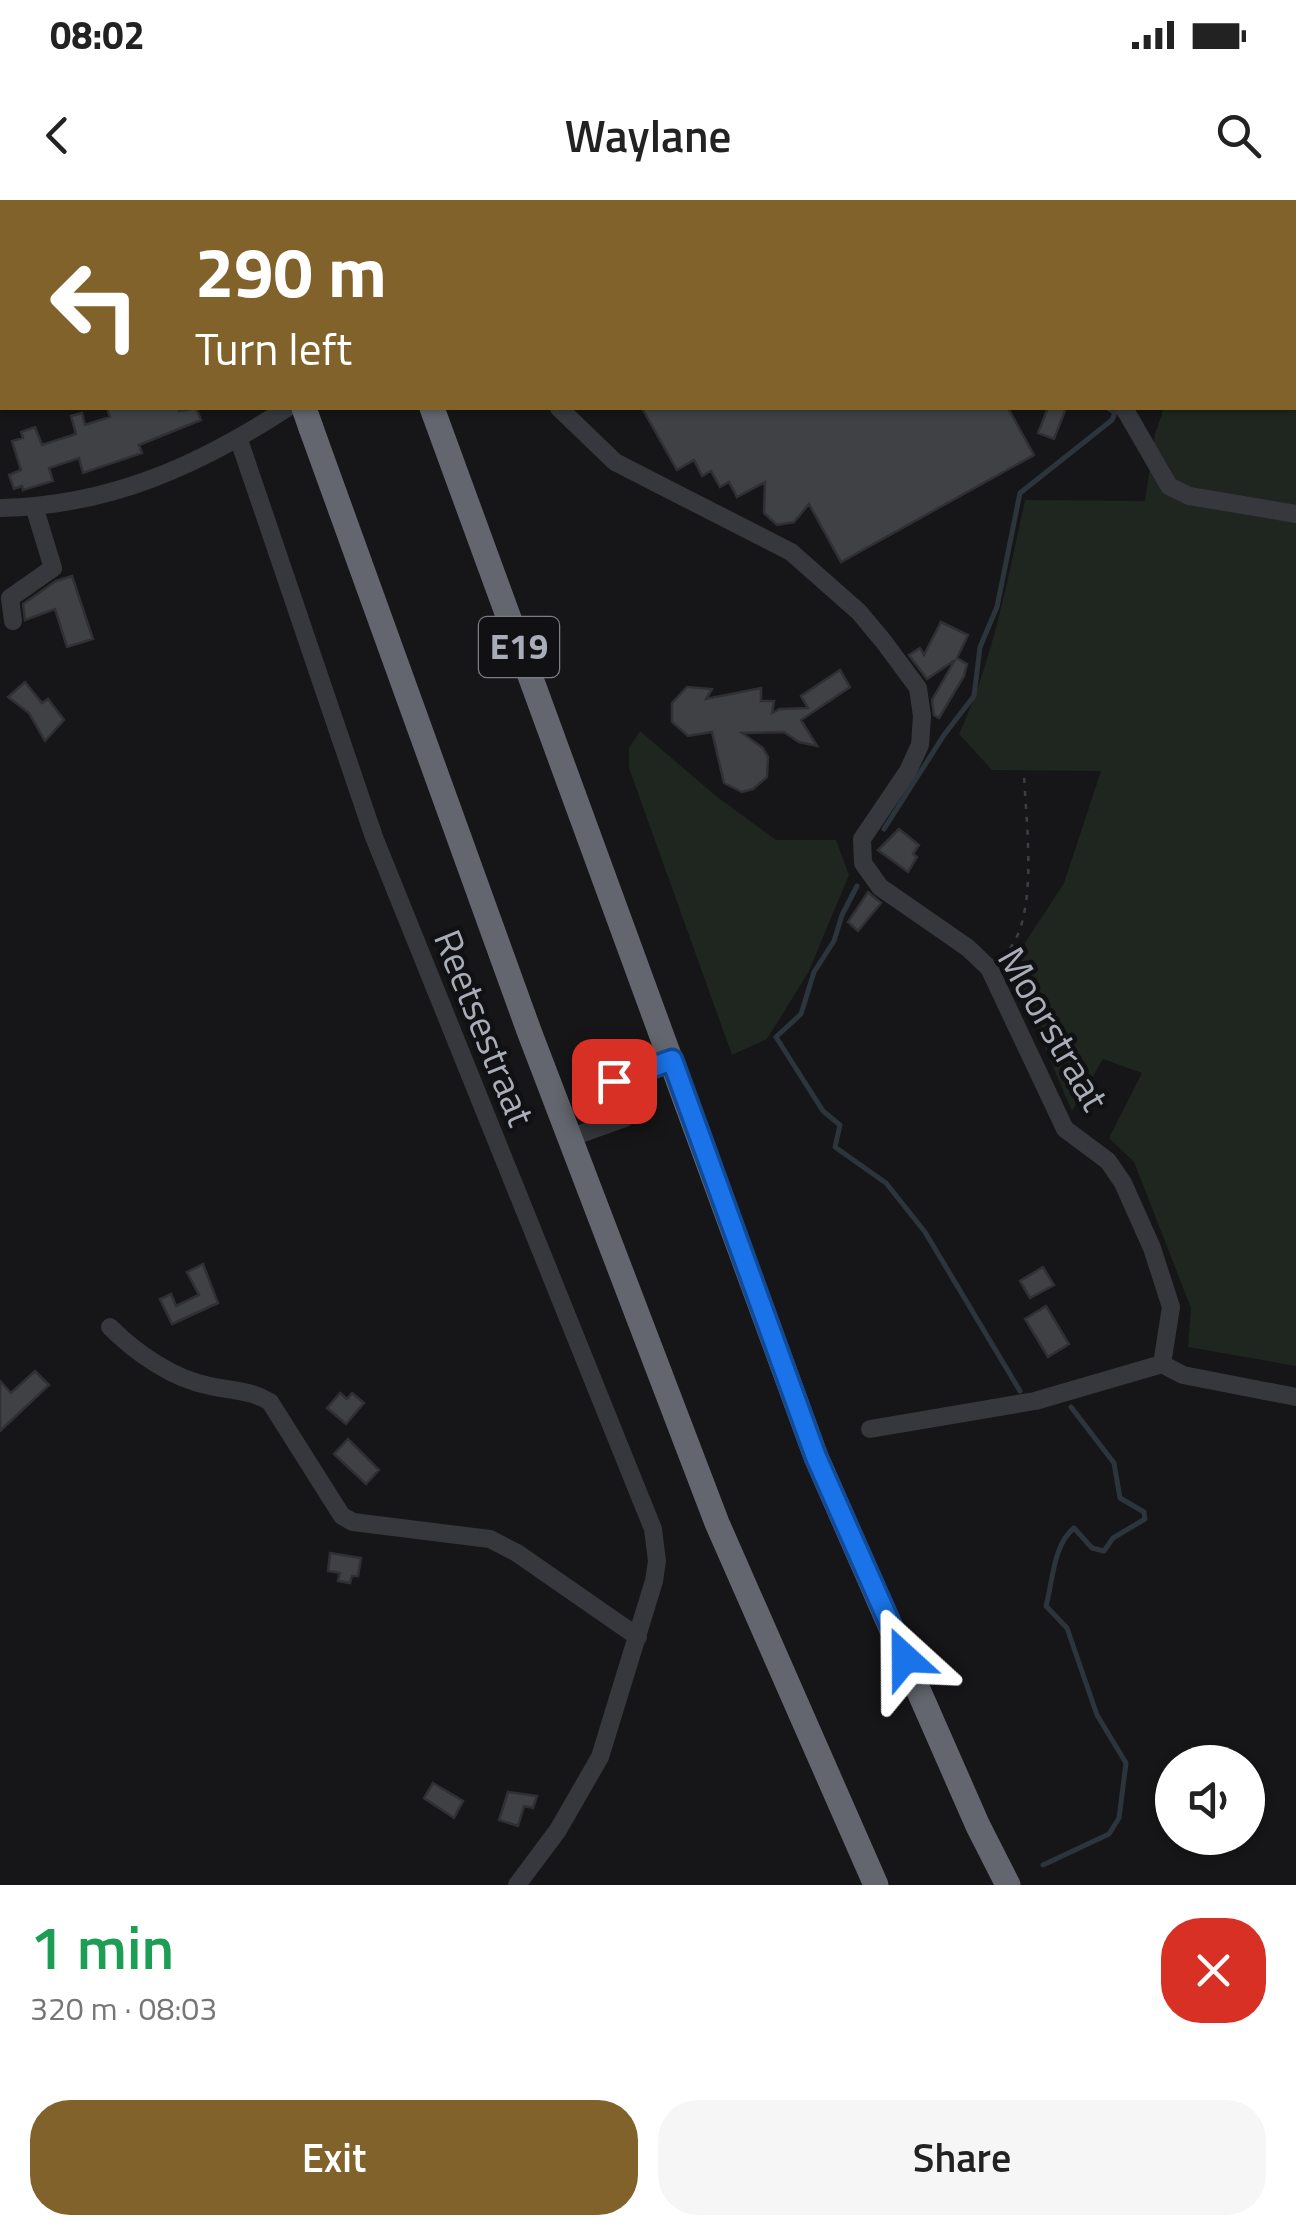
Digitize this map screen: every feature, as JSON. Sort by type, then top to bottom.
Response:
[{"type":"highway","name":"E19","points":[[433,410],[816,1457],[978,1826],[1008,1885]]},
{"type":"highway","points":[[307,418],[570,1138],[716,1523],[876,1885]]},
{"type":"street","points":[[0,508],[94,498],[139,486],[238,440],[284,410]]},
{"type":"street","name":"Moorstraat","points":[[561,410],[615,462],[791,552],[859,612],[918,688],[920,744],[908,771],[862,840],[863,863],[880,887],[968,948],[989,968],[1065,1128],[1108,1161],[1130,1199],[1171,1307],[1162,1364]]},
{"type":"street","points":[[1125,410],[1169,486],[1189,496],[1296,514]]},
{"type":"street","name":"Reetsestraat","points":[[238,440],[374,837],[654,1530],[657,1561],[615,1714],[591,1774],[558,1830],[517,1885]]},
{"type":"street","points":[[13,621],[10,598],[52,568],[34,506]]},
{"type":"street","points":[[570,1138],[626,1118],[614,1081],[672,1060]]},
{"type":"street","points":[[110,1328],[130,1346],[186,1378],[251,1392],[270,1402],[342,1516],[353,1522],[490,1539],[518,1553],[638,1637]]},
{"type":"street","points":[[870,1428],[1035,1401],[1162,1364],[1184,1375],[1296,1397]]},
{"type":"path","points":[[989,968],[1010,950],[1028,905],[1024,772]]},
{"type":"shaded area","points":[[1163,410],[1296,410],[1296,1366],[1188,1347],[1191,1308],[1134,1162],[1109,1138],[1142,1073],[1103,1059],[1072,1111],[1010,966],[1064,883],[1101,771],[992,770],[959,734],[990,648],[1025,500],[1145,501],[1155,434]]},
{"type":"shaded area","points":[[640,731],[716,796],[776,840],[836,840],[849,875],[808,973],[767,1039],[732,1055],[629,768],[629,748]]},
{"type":"building","points":[[108,410],[197,410],[201,420],[139,445],[142,453],[83,473],[79,458],[49,468],[53,481],[14,489],[9,475],[21,470],[12,441],[23,438],[21,432],[35,427],[42,445],[76,434],[71,416],[82,413],[85,425],[110,417]]},
{"type":"building","points":[[643,410],[1009,410],[1034,455],[841,562],[809,504],[794,522],[777,525],[764,513],[765,482],[737,497],[729,482],[720,487],[711,471],[702,476],[694,460],[677,470]]},
{"type":"building","points":[[1047,410],[1065,410],[1054,439],[1038,433]]},
{"type":"building","points":[[72,576],[93,639],[67,647],[55,609],[25,620],[23,604],[56,581]]},
{"type":"building","points":[[941,622],[968,635],[957,658],[967,664],[964,676],[939,718],[934,715],[932,700],[955,660],[927,679],[909,655],[920,648],[924,655]]},
{"type":"building","points":[[840,670],[850,687],[801,720],[817,746],[799,742],[784,732],[742,733],[763,748],[768,757],[767,777],[753,789],[742,792],[724,783],[712,732],[688,736],[672,722],[672,703],[687,687],[712,689],[706,699],[761,688],[761,701],[774,701],[772,713],[808,708],[801,696]]},
{"type":"building","points":[[25,682],[42,703],[48,699],[64,720],[45,741],[29,713],[8,697]]},
{"type":"building","points":[[899,829],[919,845],[908,872],[878,850]]},
{"type":"building","points":[[868,892],[881,903],[858,931],[848,922]]},
{"type":"building","points":[[203,1264],[218,1303],[172,1324],[160,1299],[171,1294],[176,1306],[199,1295],[187,1272]]},
{"type":"building","points":[[1043,1267],[1054,1285],[1030,1298],[1020,1281]]},
{"type":"building","points":[[1046,1306],[1069,1344],[1048,1357],[1025,1319]]},
{"type":"building","points":[[35,1371],[49,1385],[0,1431],[0,1381],[11,1393]]},
{"type":"building","points":[[340,1393],[347,1399],[352,1393],[364,1403],[346,1424],[327,1408]]},
{"type":"building","points":[[348,1439],[379,1470],[366,1484],[334,1454]]},
{"type":"building","points":[[330,1553],[361,1558],[358,1576],[352,1576],[350,1583],[338,1581],[340,1573],[328,1571]]},
{"type":"building","points":[[433,1783],[463,1801],[454,1818],[424,1798]]},
{"type":"building","points":[[508,1792],[537,1796],[533,1808],[524,1806],[518,1826],[499,1820]]},
{"type":"waterway","points":[[884,829],[974,696],[980,647],[997,607],[1020,493],[1112,420],[1115,413],[1111,410]]},
{"type":"waterway","points":[[857,886],[834,941],[814,972],[801,1014],[776,1037],[823,1111],[840,1125],[835,1147],[886,1183],[925,1232],[1020,1391]]},
{"type":"waterway","points":[[1043,1865],[1109,1834],[1119,1818],[1126,1763],[1097,1715],[1067,1628],[1046,1606],[1058,1554],[1074,1528],[1092,1548],[1104,1551],[1113,1538],[1145,1519],[1144,1512],[1120,1498],[1114,1463],[1071,1407]]},
{"type":"route","points":[[614,1081],[672,1060],[816,1457],[905,1658]]}]
